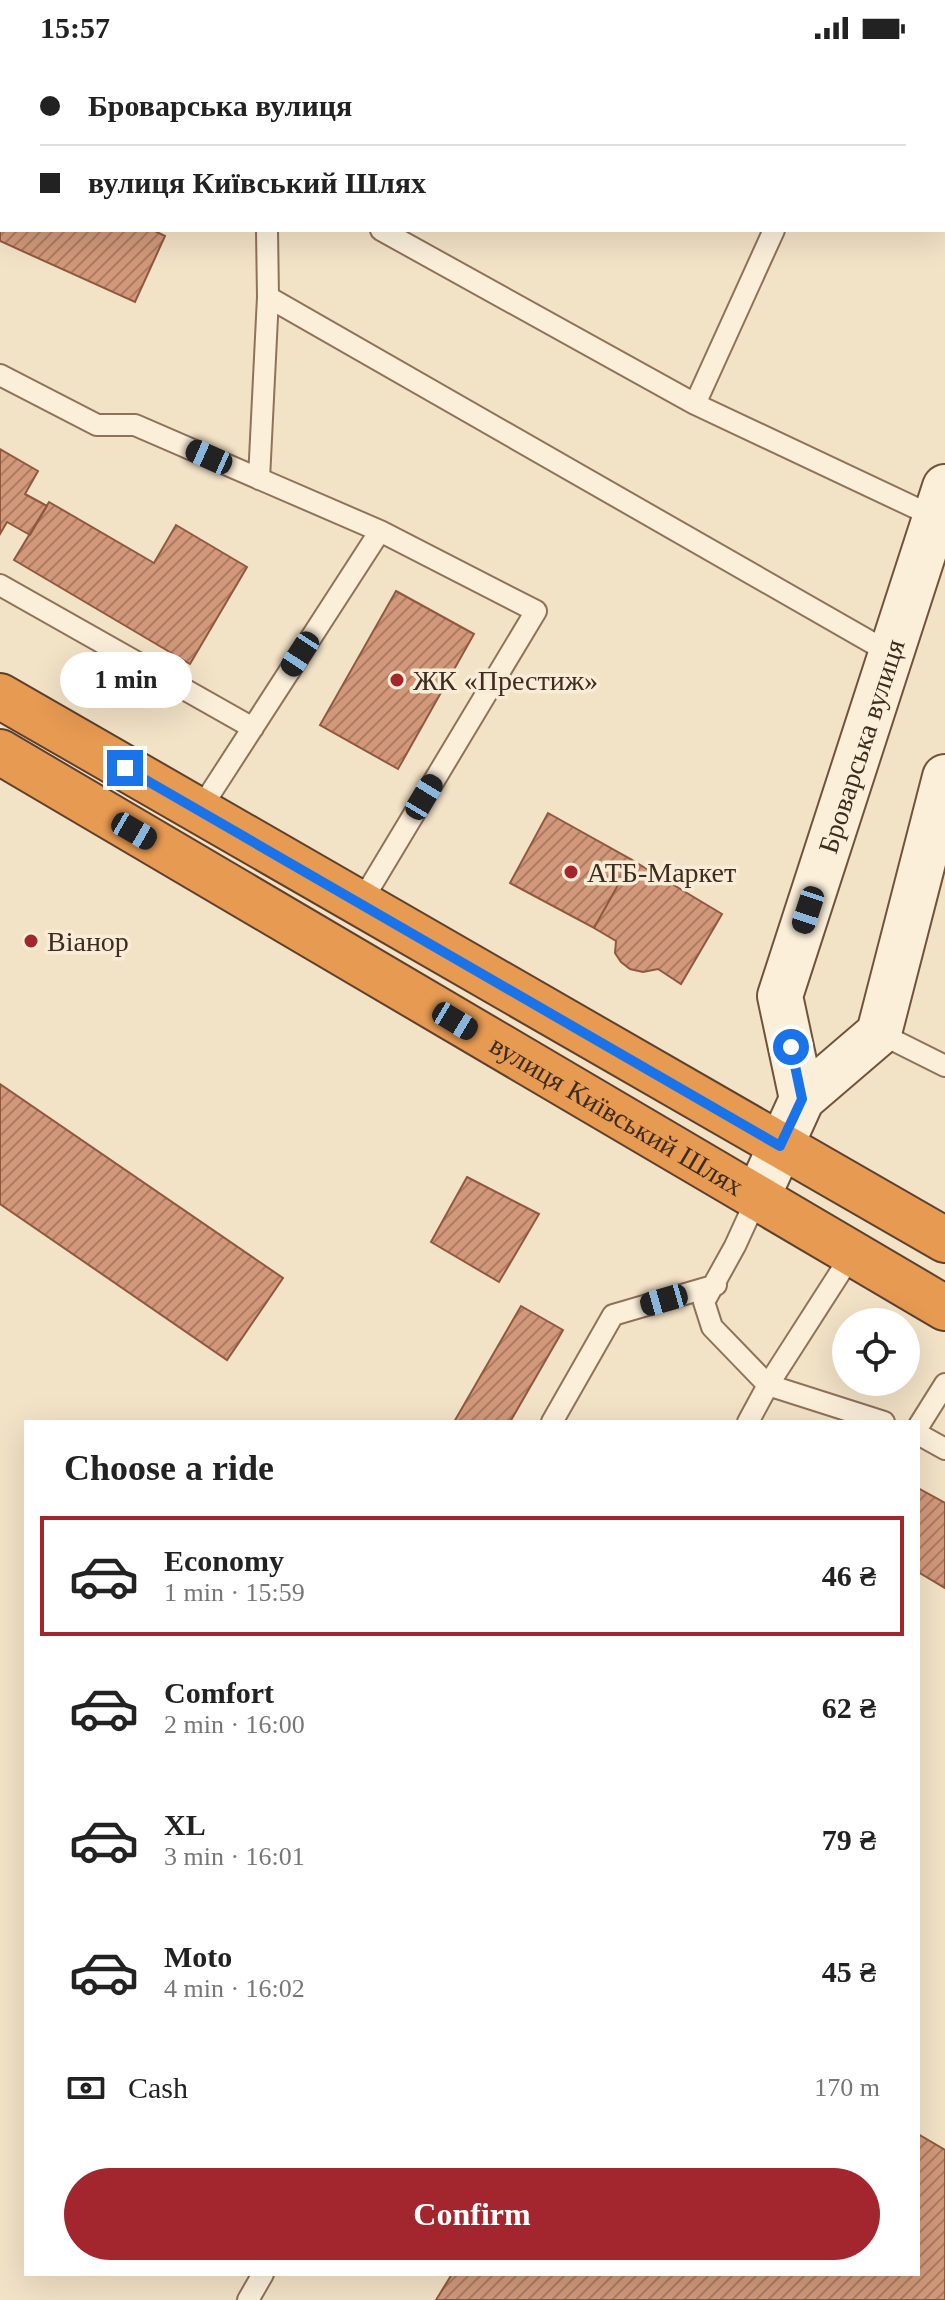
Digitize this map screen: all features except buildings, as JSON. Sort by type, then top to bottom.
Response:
[{"type":"highway","name":"вулиця Київський Шлях","points":[[0,696],[945,1240]]},
{"type":"highway","name":"вулиця Київський Шлях","points":[[0,752],[945,1308]]},
{"type":"street","name":"Броварська вулиця","points":[[802,1099],[780,996],[941,502]]},
{"type":"street","points":[[757,1198],[802,1099],[879,1033],[945,777]]},
{"type":"lane","points":[[259,479],[268,297],[267,232]]},
{"type":"lane","points":[[385,232],[695,404],[941,502]]},
{"type":"lane","points":[[695,404],[773,232]]},
{"type":"lane","points":[[268,297],[890,653]]},
{"type":"lane","points":[[0,375],[97,425],[135,425],[380,531],[536,611],[360,904]]},
{"type":"lane","points":[[199,811],[380,531]]},
{"type":"lane","points":[[0,585],[253,728]]},
{"type":"lane","points":[[879,1033],[945,1066]]},
{"type":"lane","points":[[757,1198],[716,1285],[704,1302],[712,1327],[768,1385],[878,1420]]},
{"type":"lane","points":[[749,1420],[852,1254]]},
{"type":"lane","points":[[553,1420],[613,1315],[716,1285]]},
{"type":"lane","points":[[920,1424],[945,1384]]},
{"type":"lane","points":[[920,1435],[945,1449]]},
{"type":"lane","points":[[248,2300],[262,2276]]},
{"type":"place","name":"ЖК «Престиж»","points":[[397,680]]},
{"type":"place","name":"АТБ-Маркет","points":[[571,872]]},
{"type":"place","name":"Віанор","points":[[31,941]]},
{"type":"route","points":[[125,768],[780,1146],[802,1099],[791,1047]]}]
